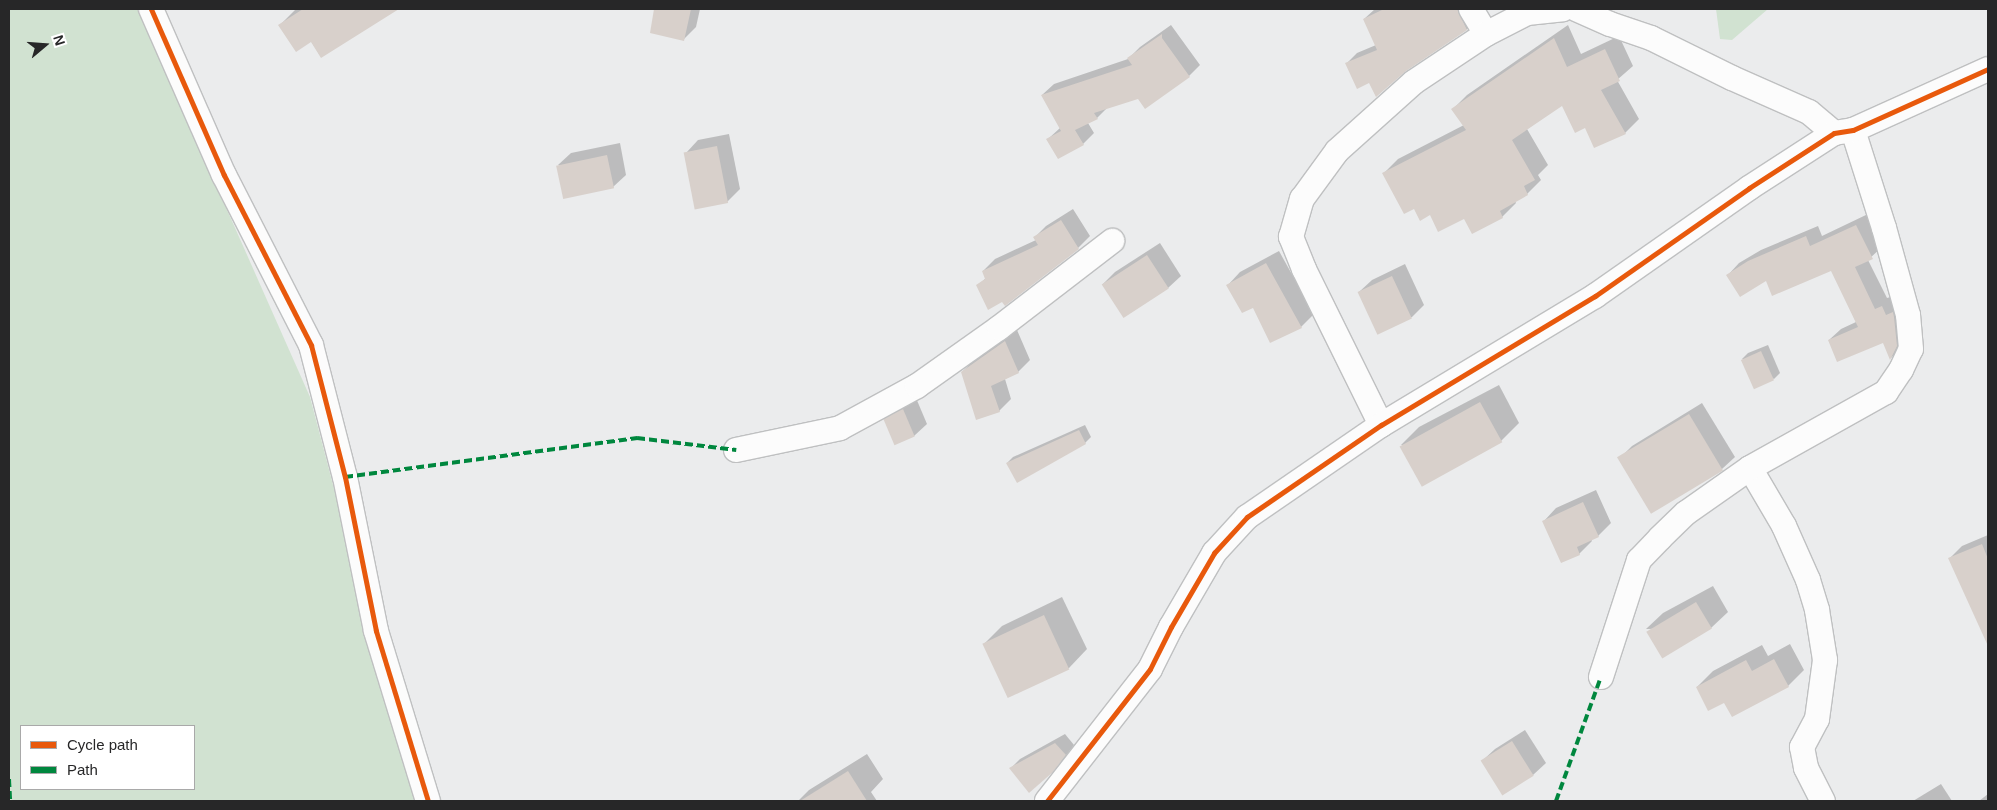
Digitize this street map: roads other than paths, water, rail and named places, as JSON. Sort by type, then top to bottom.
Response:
[{"type":"street","points":[[151,9],[224,175],[311,345],[345,477],[376,631],[428,801]]},
{"type":"street","points":[[1471,9],[1486,34]]},
{"type":"street","points":[[1381,425],[1304,269],[1291,237],[1302,198],[1337,151],[1414,82],[1486,34],[1527,13],[1563,9]]},
{"type":"street","points":[[1576,9],[1651,38],[1732,78],[1809,112],[1844,132],[1884,228],[1908,315],[1910,349],[1901,370],[1886,392],[1750,468],[1686,513],[1639,560],[1601,677]]},
{"type":"street","points":[[1047,801],[1150,669],[1171,627],[1214,553],[1246,517],[1381,425],[1595,296],[1749,188],[1844,132],[1988,69]]},
{"type":"street","points":[[736,450],[840,428],[917,386],[998,328],[1112,241]]},
{"type":"street","points":[[1750,468],[1784,526],[1808,580],[1817,610],[1825,660],[1817,718],[1802,747],[1806,768],[1823,801]]}]
